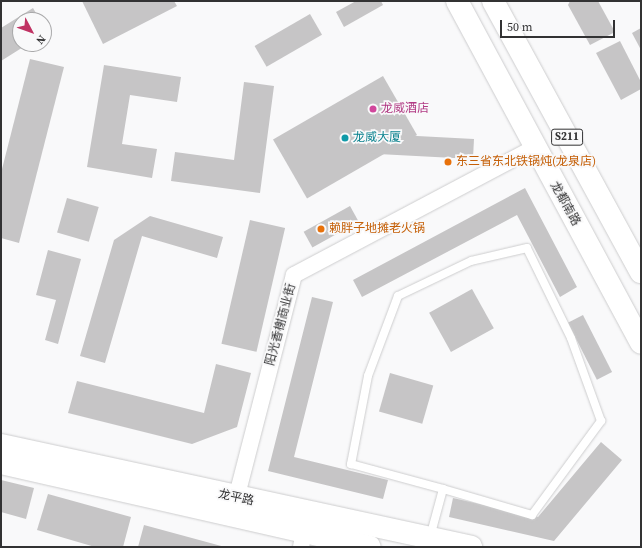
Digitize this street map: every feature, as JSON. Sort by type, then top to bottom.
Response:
[{"type":"street","name":"龙都南路","points":[[456,1],[534,148],[641,343]]},
{"type":"street","name":"S211","points":[[493,1],[641,272]]},
{"type":"street","name":"阳光香榭商业街","points":[[236,499],[294,275],[534,148]]},
{"type":"street","name":"龙平路","points":[[1,445],[236,499],[471,547]]},
{"type":"street","name":"龙平路","points":[[1,463],[303,539],[370,547]]},
{"type":"lane","points":[[527,248],[571,338],[601,422],[532,515],[443,489],[351,464],[368,376],[398,296],[471,261],[527,248]]},
{"type":"lane","points":[[430,538],[443,489]]},
{"type":"building","points":[[82,1],[174,1],[177,6],[103,44]]},
{"type":"building","points":[[356,1],[381,1],[383,5],[344,27],[336,12]]},
{"type":"building","points":[[570,1],[598,1],[615,32],[590,45],[568,5]]},
{"type":"building","points":[[33,8],[35,12],[27,12]]},
{"type":"building","points":[[310,14],[322,35],[267,67],[255,46]]},
{"type":"building","points":[[12,21],[12,52],[15,52],[1,61],[1,28]]},
{"type":"building","points":[[641,28],[641,50],[632,33]]},
{"type":"building","points":[[620,41],[641,82],[641,89],[621,100],[596,53]]},
{"type":"building","points":[[30,59],[64,67],[19,243],[1,238],[1,173]]},
{"type":"building","points":[[104,65],[181,77],[177,102],[130,95],[122,144],[157,149],[152,178],[87,167]]},
{"type":"building","name":"龙威大厦","points":[[383,76],[417,135],[307,198],[273,140]]},
{"type":"building","points":[[244,82],[274,86],[260,193],[171,181],[175,152],[234,160]]},
{"type":"building","points":[[360,133],[474,139],[473,159],[359,153]]},
{"type":"building","points":[[525,188],[577,287],[560,297],[517,215],[362,297],[353,280]]},
{"type":"building","points":[[67,198],[99,207],[89,242],[57,233]]},
{"type":"building","points":[[350,206],[359,222],[312,247],[304,232]]},
{"type":"building","points":[[150,216],[223,237],[217,258],[142,236],[105,363],[80,356],[114,240]]},
{"type":"building","points":[[250,220],[285,228],[257,352],[221,344]]},
{"type":"building","points":[[48,250],[81,259],[58,344],[45,340],[56,300],[36,295]]},
{"type":"building","points":[[472,289],[494,328],[451,352],[429,313]]},
{"type":"building","points":[[312,297],[333,302],[294,457],[388,480],[383,499],[268,471]]},
{"type":"building","points":[[583,315],[612,372],[597,380],[568,323]]},
{"type":"building","points":[[216,364],[251,373],[237,427],[192,444],[68,413],[77,381],[204,413]]},
{"type":"building","points":[[390,373],[433,385],[422,424],[379,411]]},
{"type":"building","points":[[601,442],[622,460],[554,541],[449,517],[453,498],[538,517]]},
{"type":"building","points":[[1,480],[34,488],[26,519],[1,512]]},
{"type":"building","points":[[48,494],[131,517],[123,547],[95,547],[37,530]]},
{"type":"building","points":[[144,525],[225,547],[138,547]]},
{"type":"place","name":"龙威酒店","points":[[373,109]]},
{"type":"place","name":"龙威大厦","points":[[345,138]]},
{"type":"place","name":"东三省东北铁锅炖(龙泉店)","points":[[448,162]]},
{"type":"place","name":"赖胖子地摊老火锅","points":[[321,229]]}]
